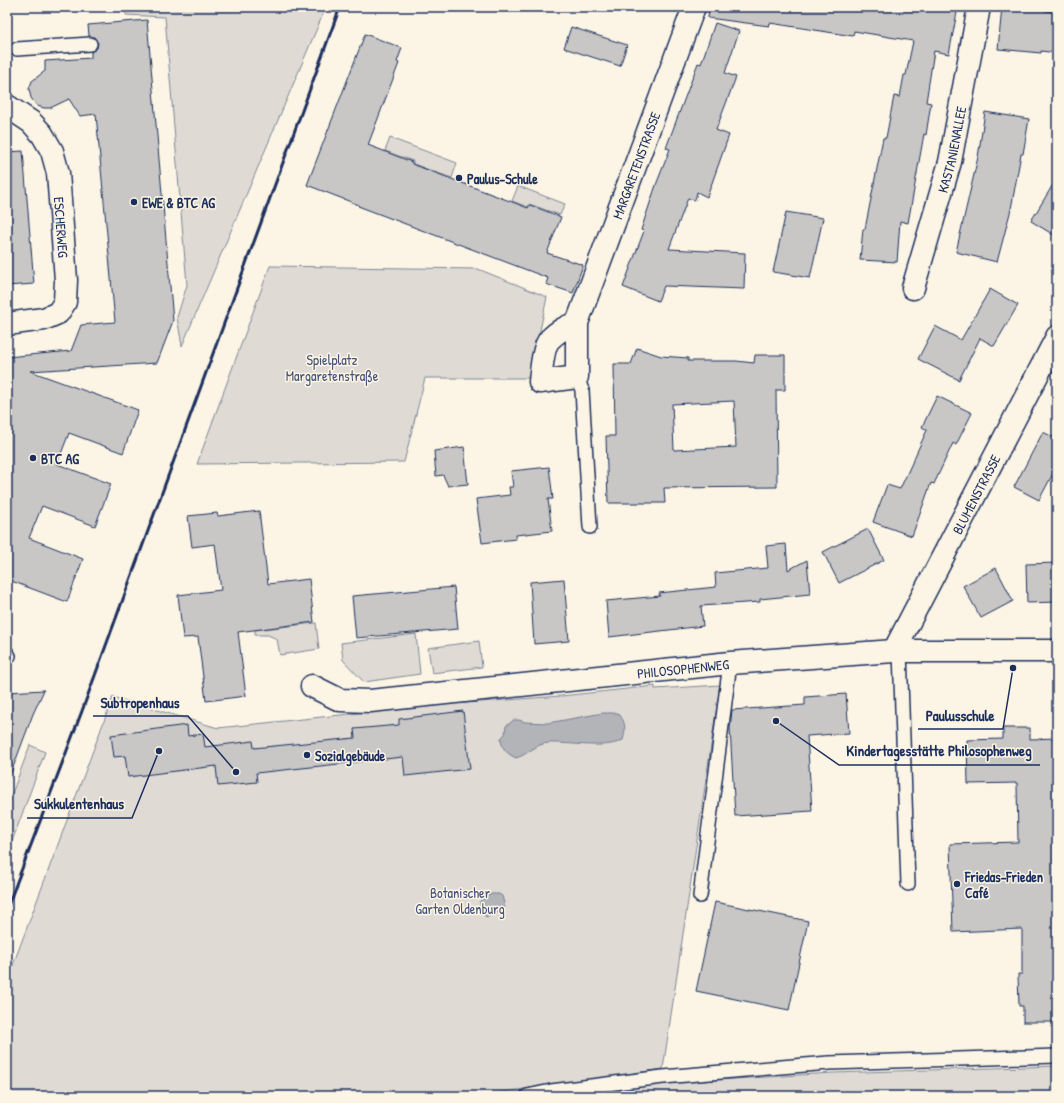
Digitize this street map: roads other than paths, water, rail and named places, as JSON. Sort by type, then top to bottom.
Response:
[{"type":"street","name":"MARGARETENSTRASSE","points":[[577,377],[577,323],[694,7]]},
{"type":"street","name":"KASTANIENALLEE","points":[[913,288],[950,162],[979,7]]},
{"type":"street","name":"ESCHERWEG","points":[[7,106],[31,122],[42,134],[52,152],[58,173],[66,280],[65,302],[58,313],[44,319],[7,324]]},
{"type":"street","points":[[577,323],[566,326],[549,340],[541,367],[540,382],[577,377]]},
{"type":"street","name":"BLUMENSTRASSE","points":[[897,652],[1054,346]]},
{"type":"street","name":"PHILOSOPHENWEG","points":[[312,686],[340,700],[370,701],[730,663],[897,652],[1057,651]]},
{"type":"lane","points":[[18,49],[90,44]]},
{"type":"lane","points":[[577,377],[582,390],[590,527]]},
{"type":"lane","points":[[897,652],[908,884]]},
{"type":"lane","points":[[700,896],[730,663]]},
{"type":"lane","points":[[526,1096],[551,1091],[663,1077],[829,1063],[1057,1056]]},
{"type":"railway","points":[[7,908],[82,711],[340,7]]},
{"type":"place","name":"Paulus-Schule","points":[[459,178]]},
{"type":"place","name":"EWE & BTC AG","points":[[134,202]]},
{"type":"place","name":"BTC AG","points":[[33,458]]},
{"type":"place","name":"Paulusschule","points":[[1013,668]]},
{"type":"place","name":"Kindertagesstätte Philosophenweg","points":[[776,721]]},
{"type":"place","name":"Sukkulentenhaus","points":[[159,751]]},
{"type":"place","name":"Sozialgebäude","points":[[307,755]]},
{"type":"place","name":"Subtropenhaus","points":[[236,772]]},
{"type":"place","name":"Friedas-Frieden Café","points":[[957,884]]},
{"type":"park label","name":"Spielplatz Margaretenstraße","points":[[332,368]]},
{"type":"park label","name":"Botanischer Garten Oldenburg","points":[[460,900]]}]
